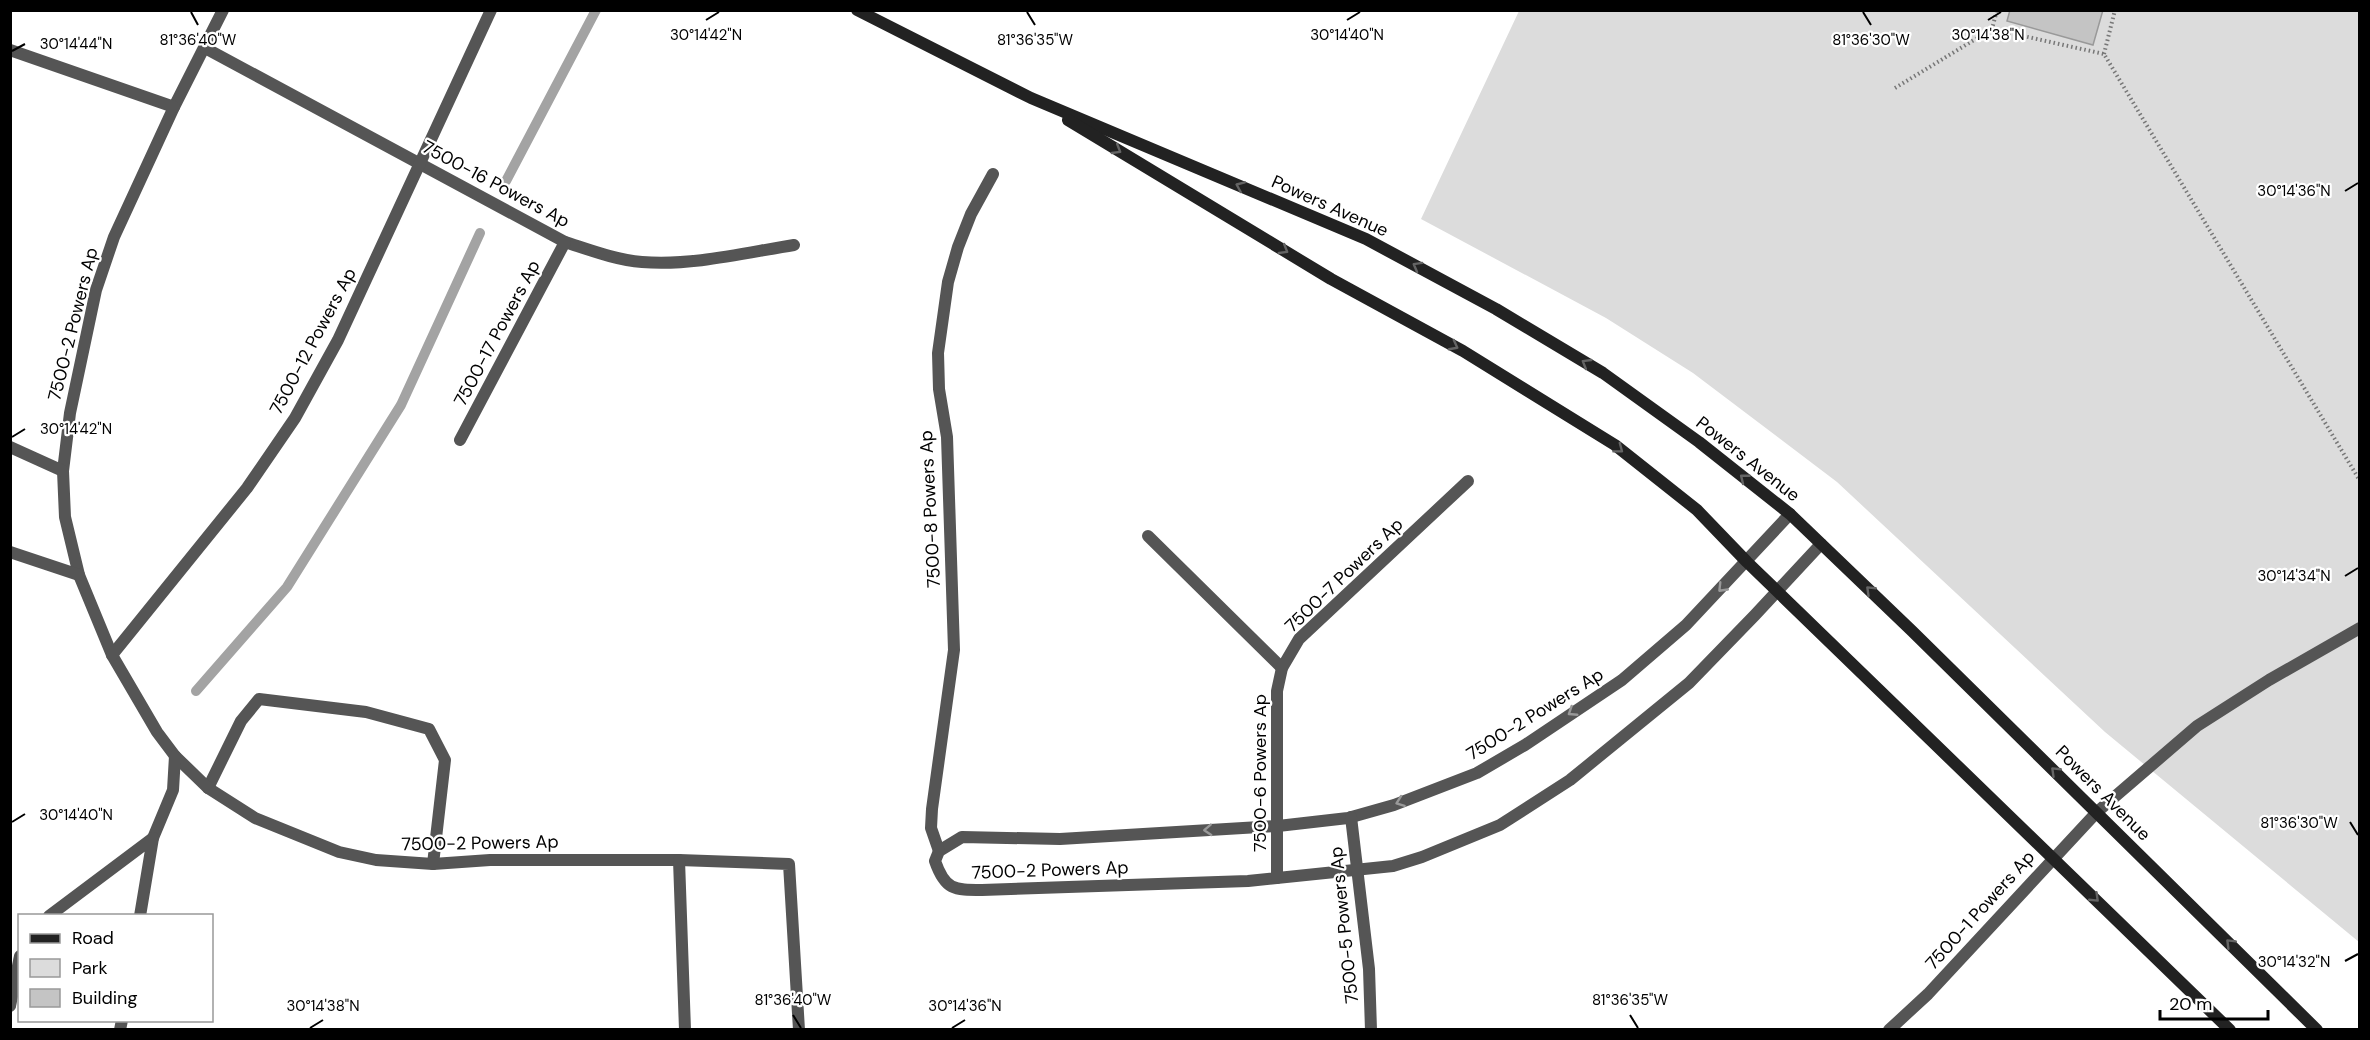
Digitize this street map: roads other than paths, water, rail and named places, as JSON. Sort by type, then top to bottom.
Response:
[{"type":"street","name":"7500-2 Powers Ap","points":[[223,10],[174,107],[114,237],[96,290],[70,413],[63,471],[64,518],[79,575],[112,655],[157,732],[175,756],[208,788],[255,818],[339,852],[376,860],[434,864],[490,860],[679,860],[789,864],[799,1029]]},
{"type":"street","name":"7500-12 Powers Ap","points":[[112,655],[247,488],[294,418],[338,340],[491,10]]},
{"type":"street","name":"Powers Avenue","points":[[857,10],[1031,98],[1366,239],[1496,309],[1603,373],[1700,442],[1790,514],[2317,1029]]},
{"type":"street","name":"7500-16 Powers Ap","points":[[205,48],[565,242],[624,259],[677,263],[794,245]]},
{"type":"street","points":[[10,50],[174,107]]},
{"type":"street","name":"Powers Avenue","points":[[1031,98],[1331,279],[1463,351],[1615,446],[1697,510],[1747,562],[2230,1029]]},
{"type":"street","name":"7500-8 Powers Ap","points":[[939,851],[931,828],[954,650],[947,437],[939,389],[938,353],[948,282],[958,247],[971,214],[993,174]]},
{"type":"street","name":"7500-17 Powers Ap","points":[[460,440],[565,242]]},
{"type":"street","points":[[10,447],[63,471]]},
{"type":"street","name":"7500-7 Powers Ap","points":[[1282,668],[1299,639],[1468,481]]},
{"type":"street","name":"7500-2 Powers Ap","points":[[1790,514],[1686,625],[1622,680],[1525,745],[1477,773],[1394,805],[1351,817],[1278,826],[1060,838],[962,837],[939,851],[935,861],[938,870],[945,881],[956,890],[1277,878],[1393,866],[1422,857],[1500,825],[1570,780],[1689,683],[1778,592],[1821,544]]},
{"type":"street","points":[[1148,536],[1282,668]]},
{"type":"street","points":[[10,552],[79,575]]},
{"type":"street","name":"7500-1 Powers Ap","points":[[1889,1029],[1928,994],[2097,812],[2197,726],[2269,680],[2360,628]]},
{"type":"street","name":"7500-6 Powers Ap","points":[[1277,878],[1277,691],[1282,668]]},
{"type":"street","points":[[208,788],[241,721],[259,699],[366,712],[429,729],[445,760],[434,864]]},
{"type":"street","points":[[140,914],[153,838],[173,790],[175,756]]},
{"type":"street","name":"7500-5 Powers Ap","points":[[1351,817],[1369,969],[1371,1029]]},
{"type":"street","points":[[50,914],[153,838]]},
{"type":"street","points":[[679,860],[685,1029]]},
{"type":"street","points":[[10,1006],[18,966]]},
{"type":"waterway","points":[[506,181],[596,10]]},
{"type":"waterway","points":[[196,691],[287,587],[401,405],[480,233]]}]
